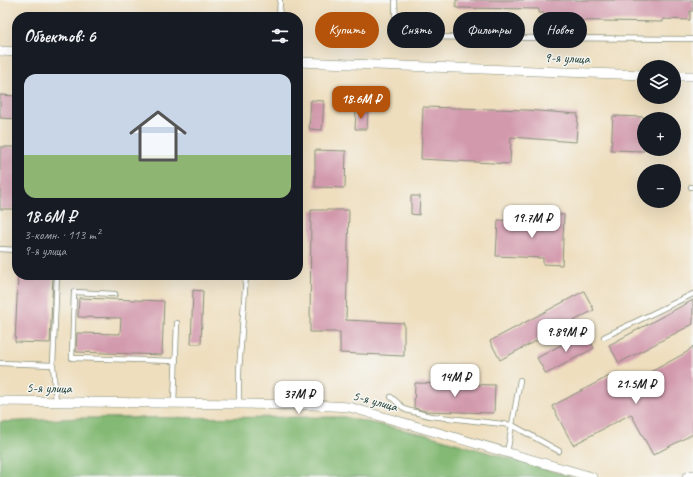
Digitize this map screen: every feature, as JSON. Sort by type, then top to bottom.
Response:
[{"type":"street","points":[[0,51],[12,52]]},
{"type":"street","name":"9-я улица","points":[[303,62],[637,75]]},
{"type":"street","points":[[681,76],[693,76]]},
{"type":"street","name":"5-я улица","points":[[0,401],[349,407],[592,477]]},
{"type":"street","points":[[688,477],[693,475]]},
{"type":"lane","points":[[279,12],[280,0]]},
{"type":"lane","points":[[395,0],[396,37],[693,39]]},
{"type":"lane","points":[[0,249],[12,250]]},
{"type":"lane","points":[[56,402],[53,365],[57,280]]},
{"type":"lane","points":[[240,404],[239,371],[246,280]]},
{"type":"lane","points":[[115,294],[74,292],[72,358],[176,361]]},
{"type":"lane","points":[[604,337],[693,294]]},
{"type":"lane","points":[[174,403],[177,323]]},
{"type":"lane","points":[[0,363],[53,365]]},
{"type":"lane","points":[[507,453],[520,380]]},
{"type":"lane","points":[[391,397],[406,410],[430,416],[512,425],[559,451]]},
{"type":"green space","points":[[344,417],[428,435],[572,477],[0,477],[0,422],[81,418]]},
{"type":"building","points":[[456,0],[693,0],[693,11],[690,11],[690,20],[663,19],[663,22],[587,21],[587,12],[539,12],[539,9],[456,8]]},
{"type":"building","points":[[0,95],[12,96],[12,119],[0,118]]},
{"type":"building","points":[[311,100],[324,101],[322,130],[309,129]]},
{"type":"building","points":[[423,107],[526,110],[578,114],[576,142],[511,137],[510,164],[421,159]]},
{"type":"building","points":[[356,111],[368,112],[367,129],[355,129]]},
{"type":"building","points":[[613,116],[637,117],[637,151],[611,150]]},
{"type":"building","points":[[0,147],[12,147],[12,209],[0,209]]},
{"type":"building","points":[[315,150],[346,151],[345,188],[315,187]]},
{"type":"building","points":[[411,196],[420,196],[419,215],[411,214]]},
{"type":"building","points":[[311,210],[349,210],[346,320],[404,323],[404,356],[340,353],[340,332],[310,332]]},
{"type":"building","points":[[546,214],[564,215],[562,265],[543,264],[543,258],[496,256],[498,220],[546,222]]},
{"type":"building","points":[[18,280],[53,280],[50,343],[15,342]]},
{"type":"building","points":[[193,290],[203,291],[201,344],[191,344]]},
{"type":"building","points":[[584,291],[594,310],[500,360],[490,341]]},
{"type":"building","points":[[79,298],[164,301],[162,355],[76,352],[77,333],[120,334],[121,318],[78,317]]},
{"type":"building","points":[[693,300],[693,324],[619,363],[609,345]]},
{"type":"building","points":[[585,332],[594,348],[546,374],[537,358]]},
{"type":"building","points":[[693,346],[693,434],[653,455],[631,414],[573,445],[552,406],[617,372],[625,386],[687,352]]},
{"type":"building","points":[[415,383],[495,385],[494,413],[425,411],[414,408]]}]
